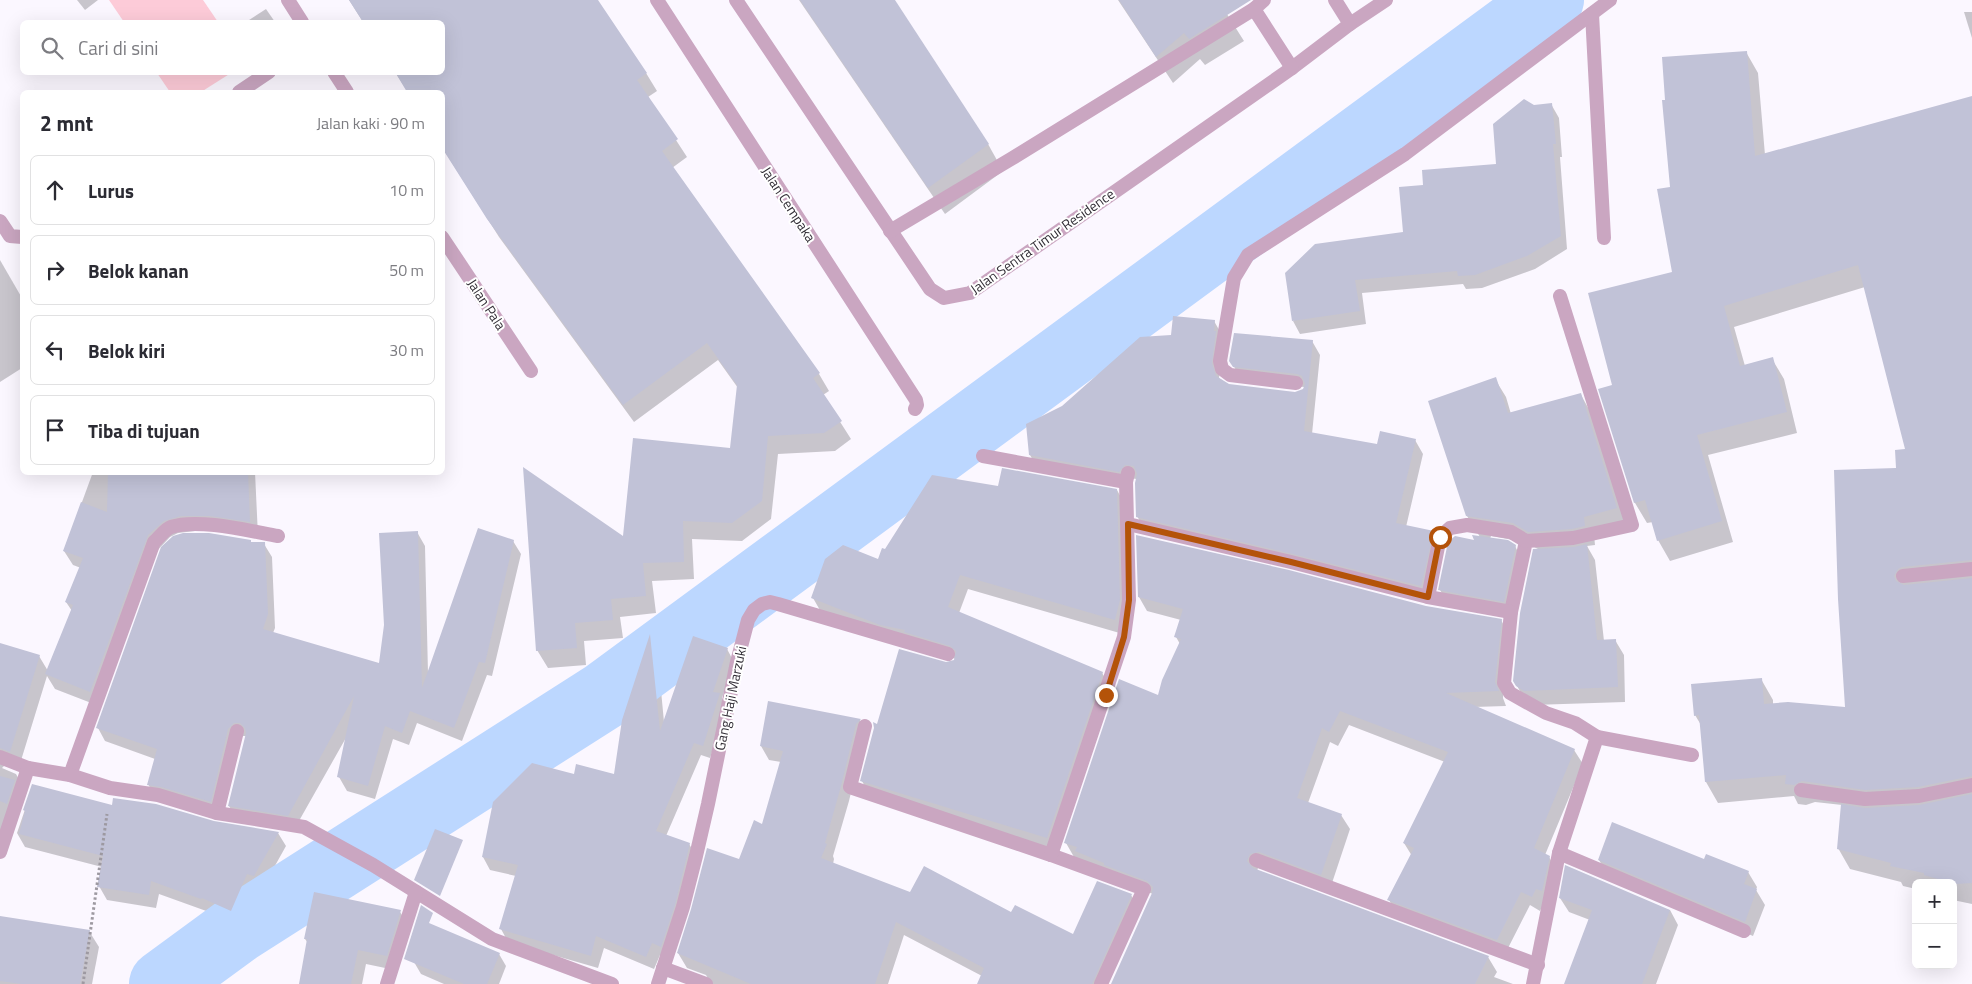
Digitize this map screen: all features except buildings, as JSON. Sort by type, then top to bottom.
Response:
[{"type":"street","points":[[288,0],[301,20]]},
{"type":"street","name":"Jalan Cempaka","points":[[657,0],[916,400],[917,405],[915,408]]},
{"type":"street","name":"Jalan Sentra Timur Residence","points":[[736,0],[930,289],[944,298],[970,293],[1386,0]]},
{"type":"street","points":[[1335,0],[1350,24]]},
{"type":"street","points":[[1296,383],[1230,375],[1222,369],[1220,361],[1234,278],[1248,255],[1405,154],[1610,0]]},
{"type":"street","points":[[890,231],[1011,159],[1259,4],[1292,68]]},
{"type":"street","points":[[1592,14],[1604,238]]},
{"type":"street","points":[[243,90],[265,75]]},
{"type":"street","points":[[336,75],[346,90]]},
{"type":"street","points":[[0,221],[10,236],[20,237]]},
{"type":"street","name":"Jalan Pala","points":[[445,242],[531,371]]},
{"type":"street","points":[[1428,597],[1440,537],[1450,528],[1467,525],[1511,532],[1526,541],[1573,538],[1632,525],[1560,296]]},
{"type":"street","points":[[983,456],[1127,477],[1129,600],[1124,637],[1050,855]]},
{"type":"street","points":[[70,775],[154,542],[169,527],[194,524],[278,536]]},
{"type":"street","points":[[1128,524],[1291,562],[1428,597],[1511,612]]},
{"type":"street","points":[[1526,541],[1511,612],[1504,682],[1510,693],[1546,713],[1575,723],[1598,737],[1692,755]]},
{"type":"street","points":[[1903,576],[1972,568]]},
{"type":"street","name":"Gang Haji Marzuki","points":[[658,984],[689,881],[708,804],[737,662],[748,620],[754,610],[770,602],[948,654]]},
{"type":"street","points":[[865,726],[850,788],[1050,855],[1144,889],[1101,984]]},
{"type":"street","points":[[217,813],[237,731]]},
{"type":"street","points":[[1533,984],[1559,853],[1598,737]]},
{"type":"street","points":[[0,757],[28,768],[70,775],[110,788],[158,795],[217,813],[304,827],[373,865],[492,939],[612,984]]},
{"type":"street","points":[[0,852],[28,768]]},
{"type":"street","points":[[1801,790],[1865,799],[1919,796],[1972,785]]},
{"type":"street","points":[[1559,853],[1744,931]]},
{"type":"street","points":[[1256,860],[1538,965]]},
{"type":"street","points":[[387,984],[416,892]]},
{"type":"street","points":[[663,968],[706,984]]},
{"type":"path","points":[[83,984],[110,788]]},
{"type":"shaded area","points":[[109,0],[203,0],[217,20],[123,20]]},
{"type":"shaded area","points":[[158,75],[228,75],[204,90],[169,90]]},
{"type":"waterway","points":[[163,984],[238,929],[605,695],[1550,0]]},
{"type":"route","points":[[1106,695],[1124,637],[1129,600],[1128,524],[1291,562],[1428,597],[1440,537]]}]
